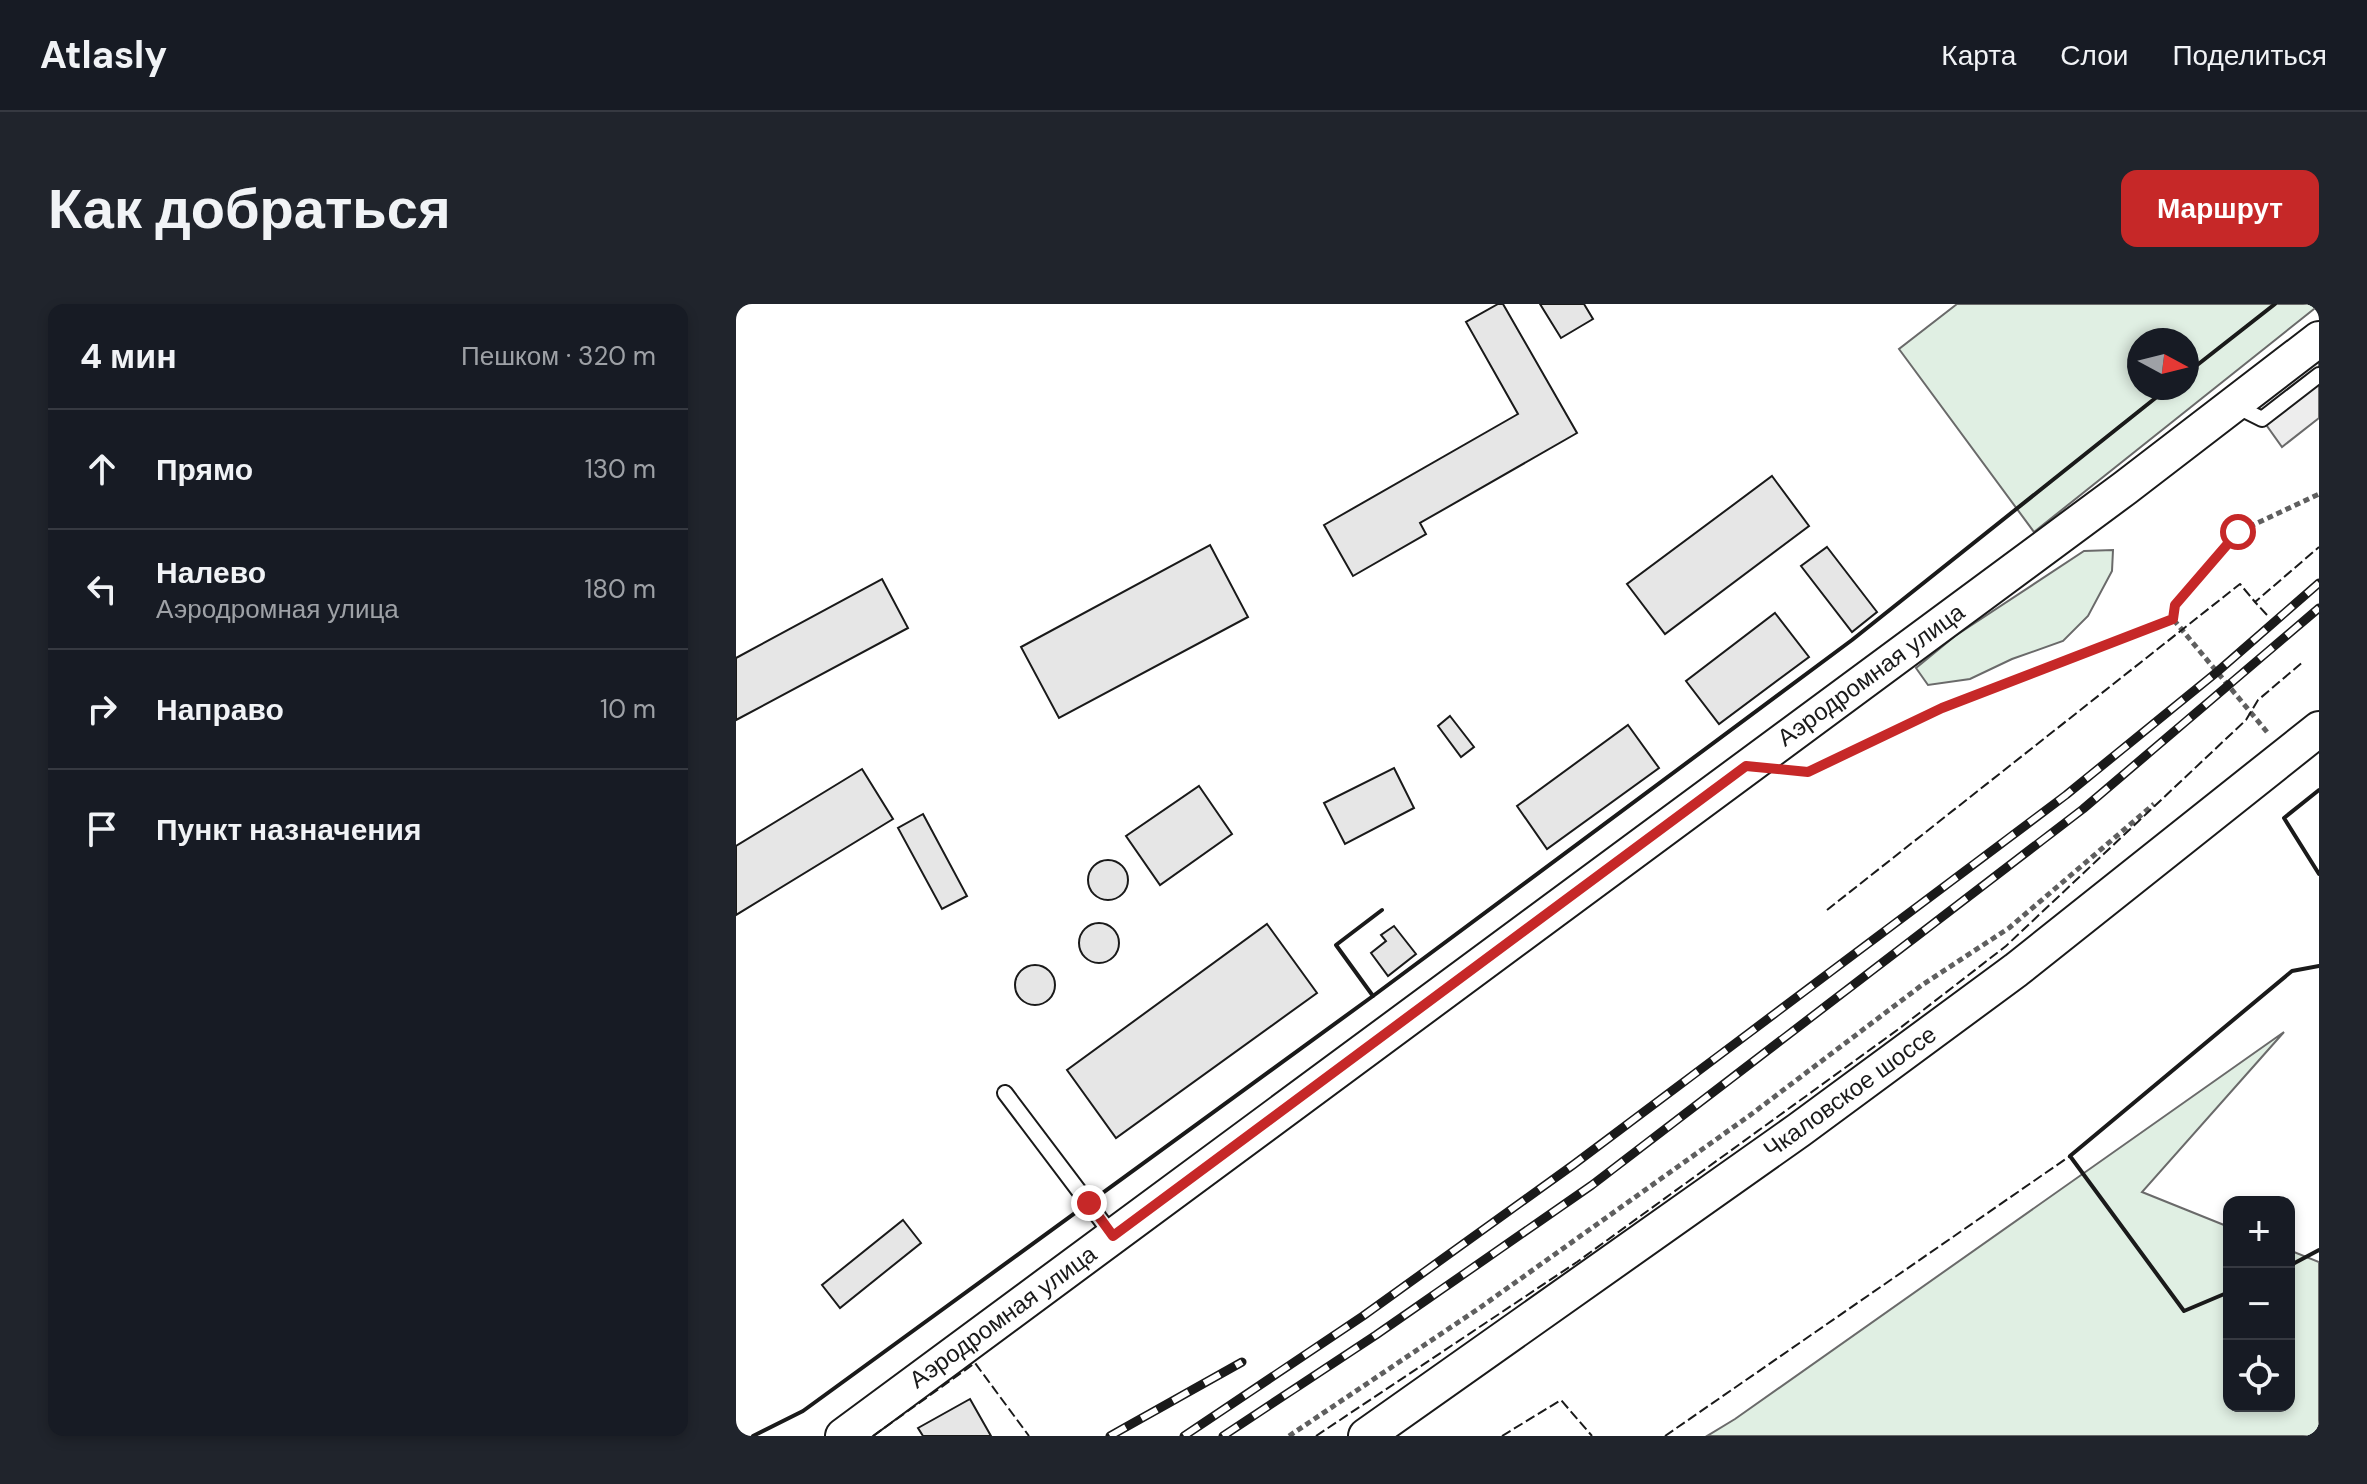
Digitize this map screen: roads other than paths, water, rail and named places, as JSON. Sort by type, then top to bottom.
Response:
[{"type":"street","name":"Аэродромная улица","points":[[843,1436],[2112,498],[2319,339]]},
{"type":"street","name":"Чкаловское шоссе","points":[[1366,1436],[1799,1130],[2016,970],[2319,729]]},
{"type":"lane","points":[[2233,405],[2262,419],[2319,375]]},
{"type":"lane","points":[[1005,1093],[1113,1236]]},
{"type":"railway","points":[[1184,1436],[1363,1316],[1573,1165],[2066,795],[2217,672],[2319,583]]},
{"type":"railway","points":[[1223,1436],[1376,1335],[1592,1185],[2083,809],[2319,608]]},
{"type":"railway","points":[[1110,1436],[1242,1362]]}]
